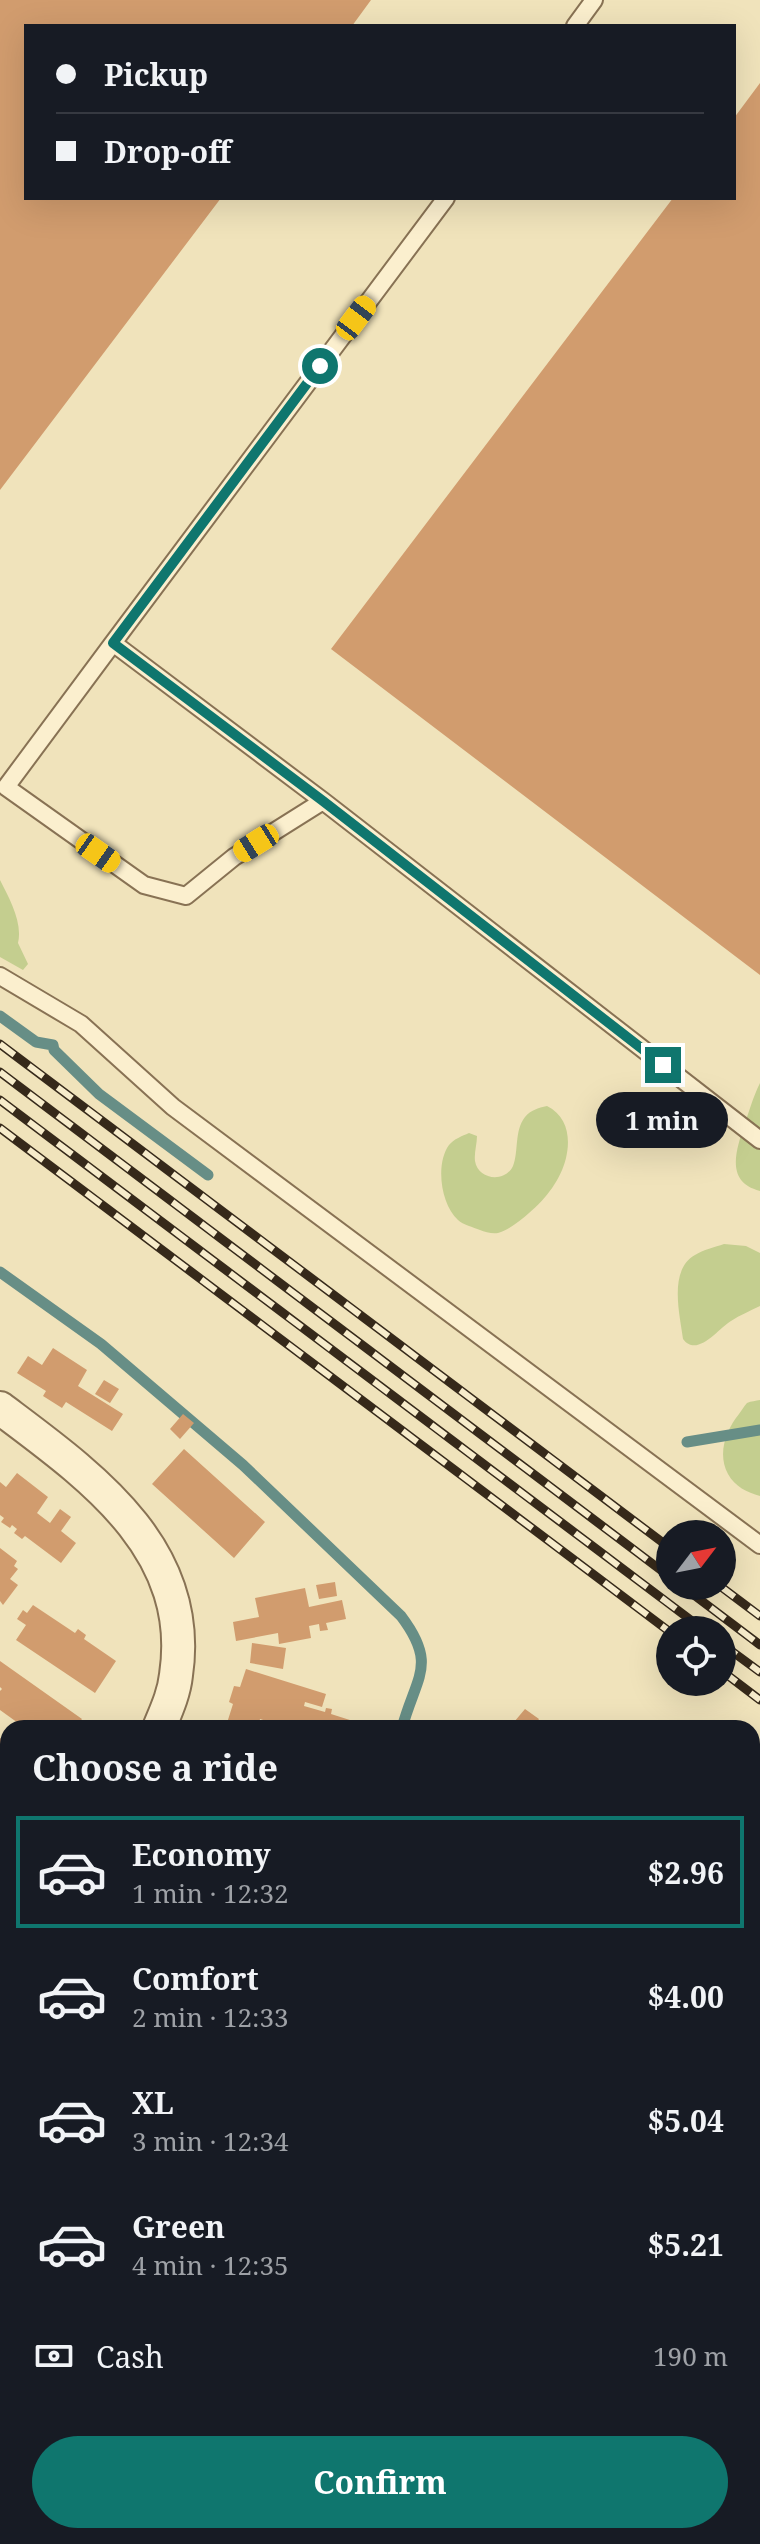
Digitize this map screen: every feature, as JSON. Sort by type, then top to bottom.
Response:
[{"type":"street","points":[[0,1408],[60,1453],[106,1493],[124,1512],[153,1554],[165,1578],[177,1625],[176,1677],[162,1720]]},
{"type":"lane","points":[[576,24],[594,0]]},
{"type":"lane","points":[[323,801],[234,857],[186,896],[144,885],[3,785],[445,200]]},
{"type":"lane","points":[[113,643],[323,801],[760,1140]]},
{"type":"lane","points":[[0,976],[81,1024],[173,1107],[760,1545]]},
{"type":"green space","points":[[0,880],[17,919],[18,943],[28,964],[23,970],[0,957]]},
{"type":"green space","points":[[760,1083],[760,1191],[742,1181],[737,1173],[736,1155]]},
{"type":"green space","points":[[547,1106],[563,1121],[568,1142],[564,1166],[547,1195],[519,1222],[498,1233],[460,1222],[447,1205],[442,1184],[442,1163],[449,1145],[469,1133],[477,1136],[477,1167],[492,1177],[504,1175],[513,1166],[518,1135],[525,1117]]},
{"type":"green space","points":[[724,1244],[746,1246],[760,1253],[760,1306],[731,1321],[701,1344],[689,1344],[683,1339],[678,1306],[681,1271],[695,1255]]},
{"type":"green space","points":[[760,1400],[760,1496],[750,1493],[731,1479],[723,1450],[730,1427],[744,1407],[749,1402]]},
{"type":"building","points":[[0,0],[371,0],[353,24],[24,24],[24,200],[219,200],[0,490]]},
{"type":"building","points":[[760,83],[760,975],[331,649],[671,200],[736,200],[736,115]]},
{"type":"building","points":[[53,1348],[87,1370],[78,1386],[123,1414],[112,1431],[66,1402],[62,1408],[43,1396],[46,1391],[17,1373],[28,1356],[42,1365]]},
{"type":"building","points":[[104,1380],[119,1389],[110,1403],[95,1394]]},
{"type":"building","points":[[183,1414],[194,1423],[180,1439],[170,1429]]},
{"type":"building","points":[[184,1449],[265,1522],[234,1558],[152,1484]]},
{"type":"building","points":[[17,1473],[48,1497],[37,1513],[50,1523],[60,1509],[71,1517],[61,1531],[76,1543],[61,1563],[25,1536],[22,1539],[14,1533],[17,1529],[12,1525],[10,1528],[1,1522],[4,1518],[0,1515],[0,1482],[6,1487]]},
{"type":"building","points":[[0,1548],[17,1561],[14,1566],[18,1569],[10,1579],[18,1585],[3,1605],[0,1601]]},
{"type":"building","points":[[335,1582],[337,1596],[319,1599],[316,1585]]},
{"type":"building","points":[[305,1588],[309,1607],[342,1600],[346,1619],[326,1623],[328,1630],[320,1631],[319,1624],[309,1626],[311,1638],[279,1644],[278,1633],[236,1641],[233,1622],[259,1617],[255,1598]]},
{"type":"building","points":[[33,1605],[75,1633],[78,1629],[86,1635],[84,1639],[116,1661],[95,1693],[16,1640],[26,1625],[17,1619],[23,1610],[27,1613]]},
{"type":"building","points":[[252,1643],[286,1648],[283,1669],[250,1663]]},
{"type":"building","points":[[0,1661],[82,1719],[14,1720],[0,1710]]},
{"type":"building","points":[[246,1669],[326,1694],[322,1707],[305,1702],[304,1706],[325,1712],[326,1708],[332,1709],[331,1714],[350,1720],[228,1720],[234,1686],[240,1687]]},
{"type":"building","points":[[525,1709],[539,1719],[538,1720],[516,1720]]},
{"type":"waterway","points":[[0,1016],[36,1042],[53,1045],[54,1050],[99,1094],[208,1175]]},
{"type":"waterway","points":[[0,1272],[101,1344],[243,1465],[401,1616],[419,1647],[421,1659],[418,1683],[405,1720]]},
{"type":"waterway","points":[[687,1442],[760,1430]]},
{"type":"railway","points":[[0,1044],[656,1537]]},
{"type":"railway","points":[[0,1072],[656,1566]]},
{"type":"railway","points":[[0,1100],[685,1616]]},
{"type":"railway","points":[[0,1128],[656,1621]]},
{"type":"railway","points":[[736,1598],[760,1616]]},
{"type":"railway","points":[[701,1600],[760,1645]]},
{"type":"railway","points":[[736,1654],[760,1672]]},
{"type":"railway","points":[[736,1682],[760,1700]]},
{"type":"route","points":[[320,366],[113,643],[323,801],[663,1065]]}]
